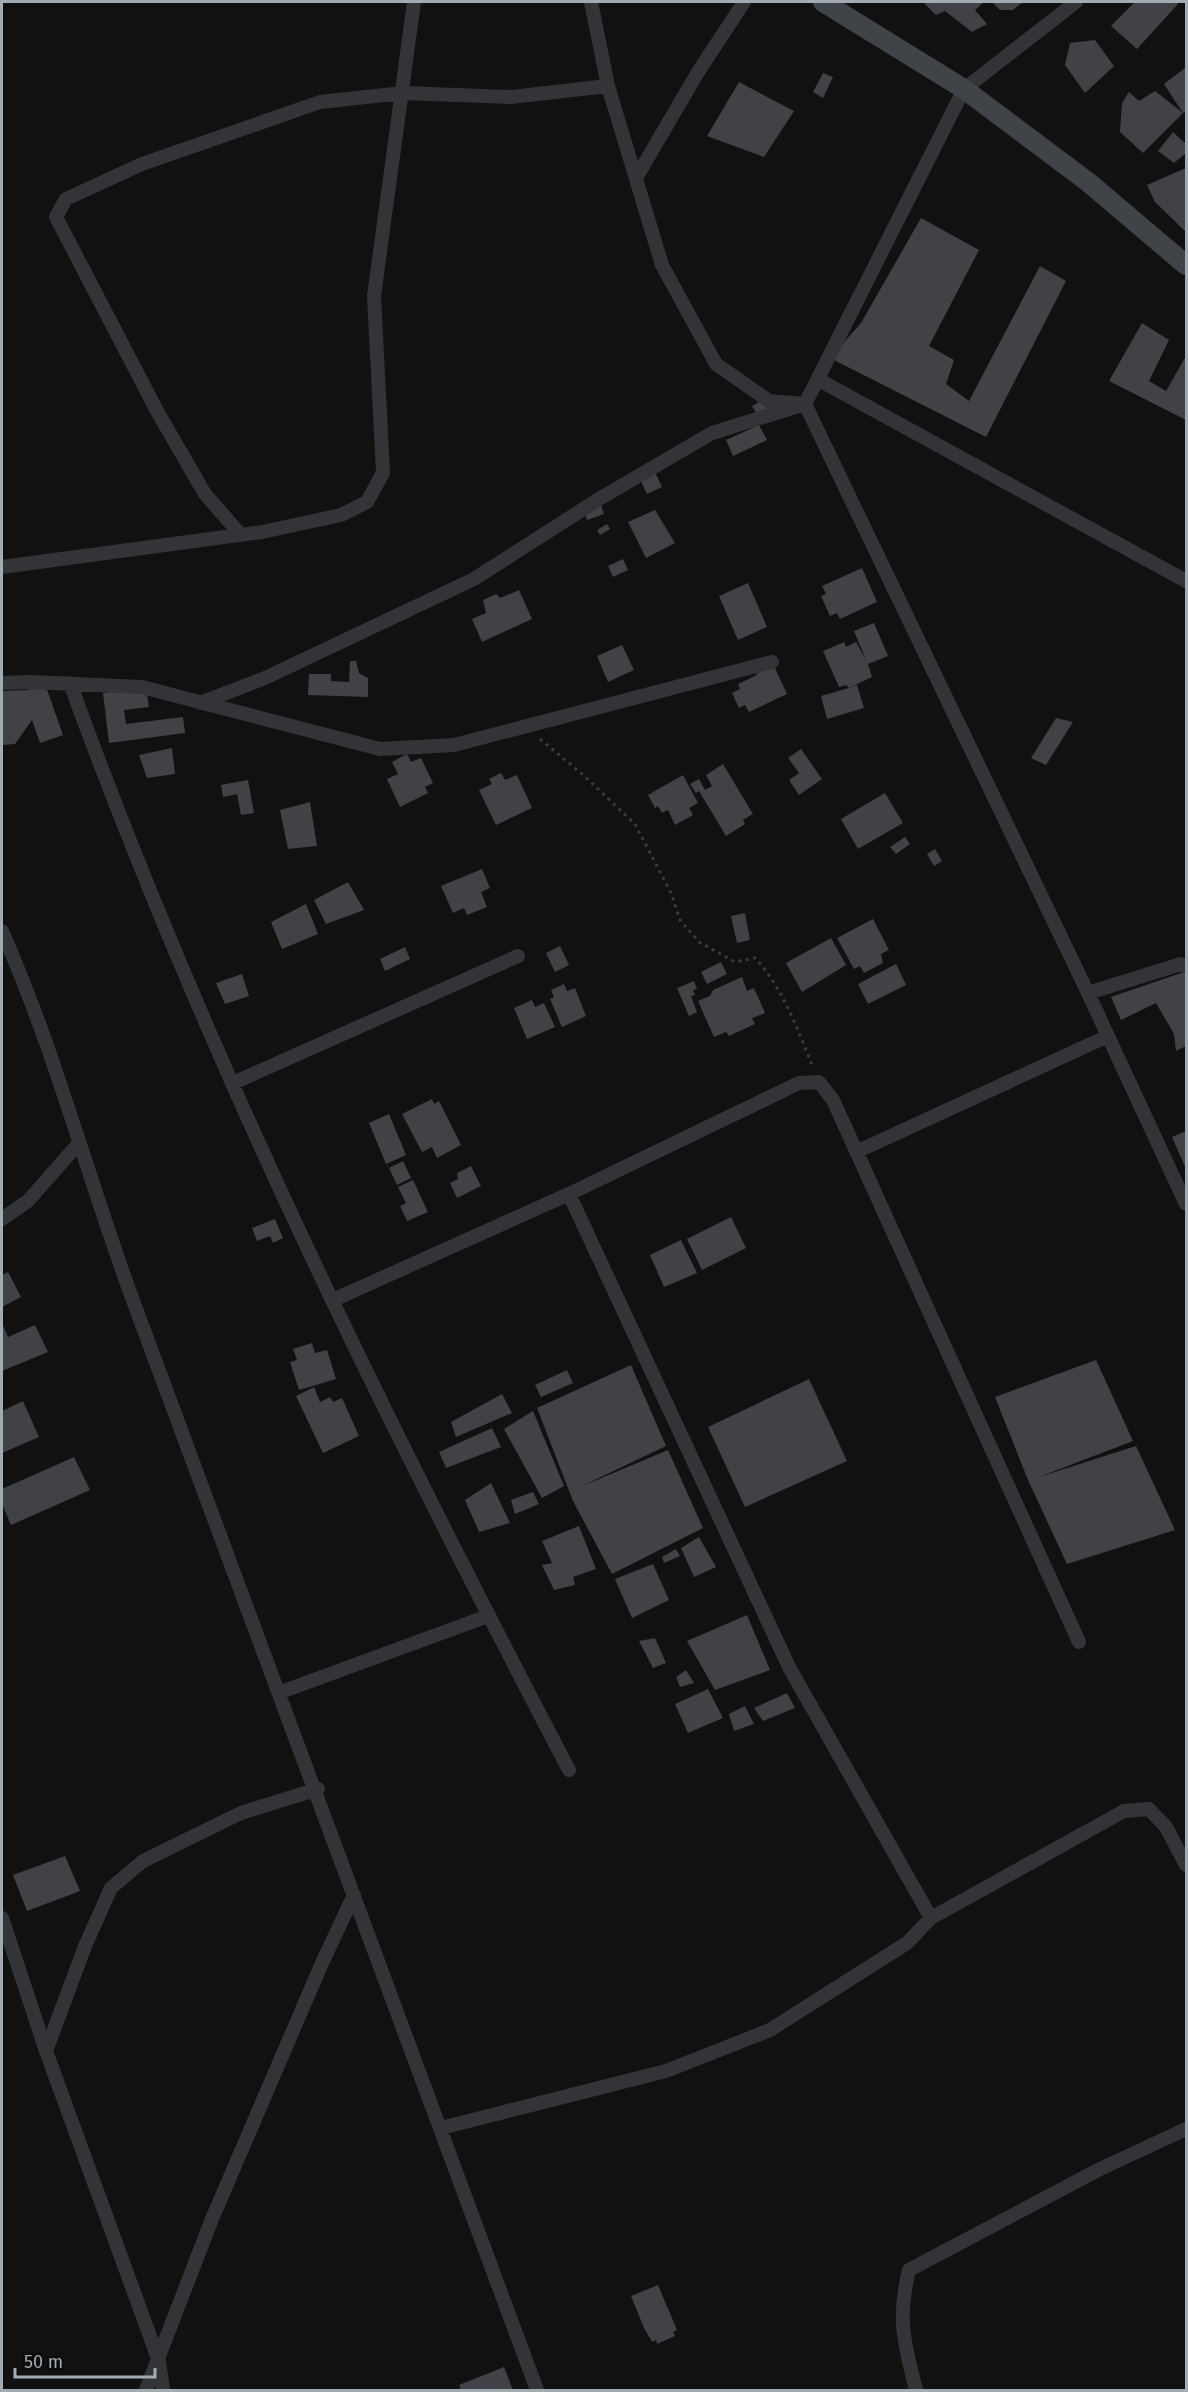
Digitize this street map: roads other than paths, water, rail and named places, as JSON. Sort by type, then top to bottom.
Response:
[{"type":"main road","points":[[824,2],[964,89],[1088,182],[1186,265]]},
{"type":"street","points":[[2,567],[241,535],[341,515],[367,501],[383,473],[374,296],[414,2]]},
{"type":"street","points":[[591,2],[608,86],[662,265],[716,364],[769,401],[806,404]]},
{"type":"street","points":[[636,178],[744,2]]},
{"type":"street","points":[[200,703],[265,678],[474,579],[599,499],[712,433],[806,404],[964,89],[1076,2]]},
{"type":"street","points":[[241,535],[199,484],[157,411],[56,217],[66,198],[142,164],[320,102],[403,93],[511,97],[608,86]]},
{"type":"street","points":[[819,380],[1186,581]]},
{"type":"street","points":[[806,404],[1088,993],[1186,1204]]},
{"type":"street","points":[[2,683],[70,683],[142,687],[380,749],[454,745],[772,662]]},
{"type":"street","points":[[70,683],[115,807],[233,1083],[422,1489],[568,1770]]},
{"type":"street","points":[[2,931],[6,954],[30,994],[120,1265],[318,1789],[354,1895],[537,2391]]},
{"type":"street","points":[[233,1083],[518,956]]},
{"type":"street","points":[[1088,993],[1181,964],[1186,967]]},
{"type":"street","points":[[856,1152],[1108,1036]]},
{"type":"street","points":[[333,1300],[568,1194],[799,1083],[819,1082],[833,1100],[1078,1642]]},
{"type":"street","points":[[2,1219],[28,1201],[79,1143]]},
{"type":"street","points":[[568,1194],[789,1667],[931,1918]]},
{"type":"street","points":[[281,1692],[488,1616]]},
{"type":"street","points":[[46,2051],[85,1946],[111,1888],[143,1861],[241,1813],[318,1789]]},
{"type":"street","points":[[441,2128],[666,2071],[770,2030],[908,1943],[931,1918],[1124,1810],[1149,1809],[1166,1827],[1186,1865]]},
{"type":"street","points":[[146,2391],[217,2208],[354,1895]]},
{"type":"street","points":[[2,1918],[46,2051],[159,2361],[163,2391]]},
{"type":"street","points":[[916,2391],[902,2334],[902,2300],[909,2270],[1100,2169],[1186,2129]]}]
